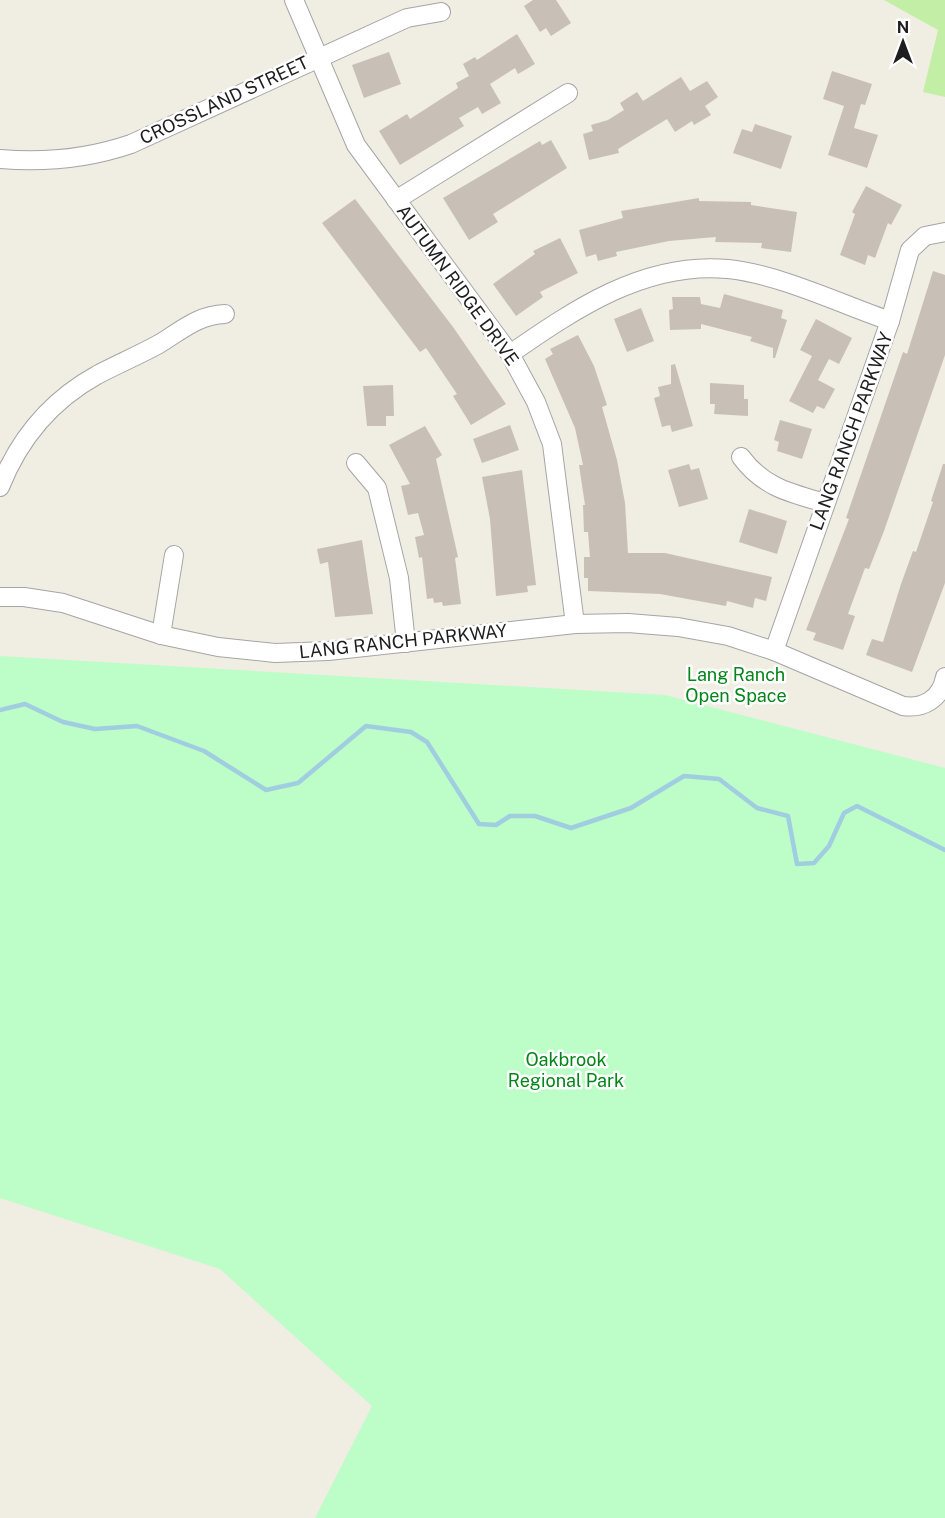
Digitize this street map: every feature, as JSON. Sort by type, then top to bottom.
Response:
[{"type":"street","name":"AUTUMN RIDGE DRIVE","points":[[294,0],[356,145],[510,354],[536,402],[552,444],[575,624]]},
{"type":"street","name":"CROSSLAND STREET","points":[[0,159],[41,162],[105,153],[131,144],[317,57],[407,18],[441,12]]},
{"type":"street","points":[[396,200],[568,93]]},
{"type":"street","name":"LANG RANCH PARKWAY","points":[[774,651],[890,321],[910,250],[925,236],[945,232]]},
{"type":"street","points":[[510,354],[575,309],[603,295],[641,280],[690,269],[729,269],[763,276],[890,321]]},
{"type":"street","points":[[0,488],[9,464],[34,427],[55,404],[76,388],[159,344],[199,319],[208,315],[225,314]]},
{"type":"street","points":[[741,457],[754,475],[767,483],[825,503]]},
{"type":"street","points":[[356,463],[377,488],[399,578],[406,642]]},
{"type":"street","points":[[161,635],[174,555]]},
{"type":"street","name":"LANG RANCH PARKWAY","points":[[0,597],[24,597],[63,603],[161,635],[218,647],[275,652],[328,651],[575,624],[628,623],[678,627],[728,636],[774,651],[903,706],[912,707],[930,702],[937,696],[945,677]]},
{"type":"green space","points":[[884,0],[945,0],[945,97],[923,92],[938,30]]},
{"type":"green space","name":"Oakbrook Regional Park","points":[[0,656],[665,695],[945,768],[945,1518],[315,1518],[372,1406],[220,1269],[0,1198]]},
{"type":"building","points":[[533,0],[556,0],[571,23],[551,36],[546,28],[540,32],[524,6]]},
{"type":"building","points":[[517,34],[535,64],[518,74],[515,68],[490,84],[501,103],[482,114],[478,107],[459,118],[464,126],[400,165],[379,131],[407,114],[410,119],[458,88],[456,83],[469,76],[463,64],[475,57],[477,60]]},
{"type":"building","points":[[389,52],[401,84],[364,98],[352,65]]},
{"type":"building","points":[[832,71],[872,84],[865,105],[861,104],[854,128],[878,135],[867,168],[828,155],[844,106],[823,99]]},
{"type":"building","points":[[681,77],[690,91],[707,81],[718,97],[705,106],[711,115],[694,125],[692,121],[675,132],[667,119],[618,149],[619,153],[589,160],[583,134],[593,131],[591,125],[608,120],[624,110],[620,103],[637,92],[643,101]]},
{"type":"building","points":[[755,124],[792,136],[781,169],[733,153],[742,129],[752,132]]},
{"type":"building","points":[[551,140],[567,168],[493,214],[498,222],[469,240],[443,198],[540,141],[542,145]]},
{"type":"building","points":[[866,186],[902,205],[891,225],[888,223],[875,258],[868,255],[865,265],[840,255],[855,214],[852,212]]},
{"type":"building","points":[[699,198],[699,201],[751,202],[751,205],[797,212],[791,252],[761,248],[762,243],[715,242],[716,237],[669,241],[616,252],[617,256],[598,261],[596,254],[586,257],[579,230],[623,218],[621,211]]},
{"type":"building","points":[[355,199],[453,327],[506,404],[471,425],[453,396],[457,394],[426,348],[420,352],[322,223]]},
{"type":"building","points":[[560,238],[578,273],[540,292],[543,297],[516,316],[493,284],[535,254],[533,251]]},
{"type":"building","points":[[933,271],[945,275],[945,355],[884,531],[869,569],[865,568],[848,614],[855,616],[843,650],[813,640],[816,633],[806,630],[849,519],[846,518],[903,352],[907,354]]},
{"type":"building","points":[[724,294],[783,310],[781,318],[787,320],[775,358],[773,358],[773,348],[750,341],[752,337],[701,324],[701,329],[670,330],[669,310],[673,309],[672,297],[700,297],[701,304],[720,308]]},
{"type":"building","points":[[641,308],[654,341],[627,352],[614,319]]},
{"type":"building","points":[[816,319],[852,338],[839,364],[829,359],[818,380],[835,389],[824,409],[817,406],[813,413],[789,401],[812,356],[800,350]]},
{"type":"building","points":[[578,335],[594,366],[607,405],[602,407],[617,460],[625,503],[628,553],[665,553],[772,577],[766,601],[755,598],[753,608],[727,601],[726,606],[660,594],[588,591],[588,578],[584,578],[584,557],[590,557],[588,532],[584,532],[583,505],[585,505],[579,465],[583,465],[575,428],[545,359],[553,354],[550,349]]},
{"type":"building","points":[[675,364],[693,426],[672,432],[670,425],[662,427],[654,398],[660,396],[658,387],[671,384],[671,365]]},
{"type":"building","points":[[710,383],[744,385],[744,399],[748,399],[748,416],[714,414],[715,404],[710,404]]},
{"type":"building","points":[[393,385],[394,416],[386,416],[386,426],[367,426],[363,386]]},
{"type":"building","points":[[780,420],[812,429],[802,459],[777,451],[779,442],[774,440]]},
{"type":"building","points":[[510,425],[519,450],[482,463],[473,439]]},
{"type":"building","points":[[425,426],[442,455],[436,459],[458,557],[455,558],[461,604],[443,606],[442,602],[434,603],[433,598],[427,599],[422,557],[419,558],[415,537],[424,535],[418,513],[408,515],[401,486],[410,484],[389,445]]},
{"type":"building","points":[[689,464],[691,470],[699,468],[708,499],[679,507],[668,470]]},
{"type":"building","points":[[943,464],[945,464],[945,583],[912,672],[866,655],[872,639],[883,642],[901,584],[913,551],[916,552],[933,502],[931,501]]},
{"type":"building","points":[[522,470],[536,585],[527,586],[528,592],[496,596],[490,519],[482,477]]},
{"type":"building","points":[[749,509],[787,521],[777,554],[739,542]]},
{"type":"building","points":[[362,540],[373,614],[335,617],[328,562],[320,564],[317,549]]},
{"type":"waterway","points":[[0,710],[25,704],[63,722],[95,729],[137,726],[204,751],[266,790],[298,783],[366,726],[411,732],[427,742],[479,824],[496,825],[510,816],[535,816],[571,828],[631,808],[684,776],[719,779],[757,808],[788,816],[797,864],[814,863],[829,846],[844,813],[857,806],[945,850]]},
{"type":"park label","name":"Lang Ranch Open Space","points":[[736,684]]}]
